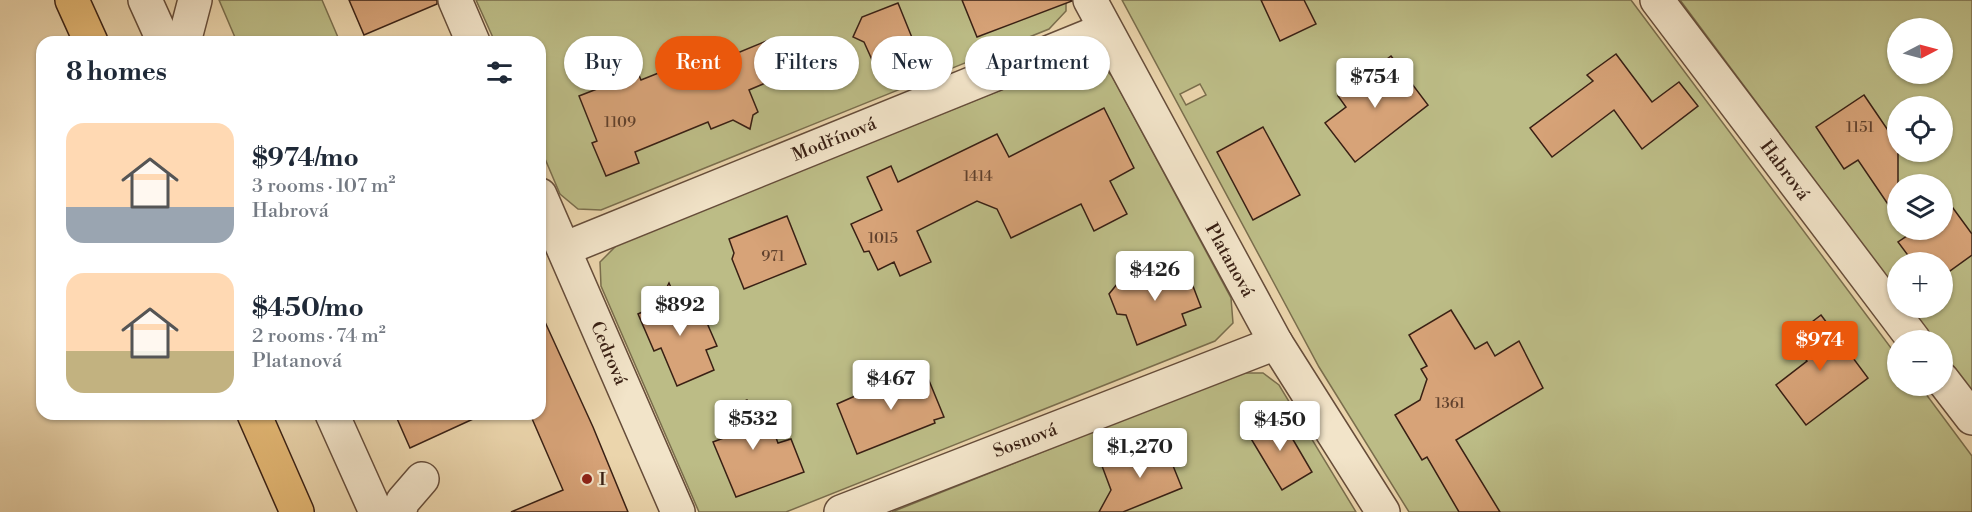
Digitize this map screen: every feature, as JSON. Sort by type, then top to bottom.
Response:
[{"type":"main road","points":[[72,0],[88,36]]},
{"type":"main road","points":[[257,420],[297,512]]},
{"type":"street","points":[[145,0],[161,36]]},
{"type":"street","points":[[186,36],[195,0]]},
{"type":"street","points":[[455,0],[470,36]]},
{"type":"street","name":"Platanová","points":[[1090,0],[1104,30],[1276,342],[1383,512]]},
{"type":"street","name":"Habrová","points":[[1657,0],[1906,330]]},
{"type":"street","name":"Modřínová","points":[[564,249],[1104,30]]},
{"type":"street","name":"Cedrová","points":[[546,208],[678,512]]},
{"type":"street","name":"Sosnová","points":[[841,512],[1276,342]]},
{"type":"street","points":[[1953,393],[1972,418]]},
{"type":"street","points":[[335,420],[376,512]]},
{"type":"street","points":[[399,512],[403,501],[422,479]]},
{"type":"green space","points":[[219,0],[322,0],[337,36],[234,36]]},
{"type":"green space","points":[[476,0],[1066,0],[1066,11],[1049,29],[1032,36],[965,36],[965,63],[953,68],[953,36],[871,36],[871,90],[898,90],[601,210],[578,209],[560,194],[546,161],[546,36],[492,36]]},
{"type":"green space","points":[[1122,0],[1631,0],[1887,343],[1887,396],[1927,396],[1972,456],[1972,512],[1409,512],[1319,367]],"holes":[[[1200,84],[1206,95],[1186,105],[1180,94]]]},
{"type":"green space","points":[[1680,0],[1972,0],[1972,392],[1953,366],[1953,330],[1926,330],[1917,318],[1953,318],[1953,252],[1887,252],[1887,278]]},
{"type":"green space","points":[[1110,74],[1231,298],[1233,323],[1215,341],[786,512],[699,512],[601,286],[600,262],[618,244],[1001,90],[1110,90]]},
{"type":"green space","points":[[1240,373],[1263,373],[1279,385],[1356,512],[892,512]]},
{"type":"building","points":[[349,0],[437,0],[437,4],[364,35]]},
{"type":"building","points":[[962,0],[1072,1],[980,36],[977,36]]},
{"type":"building","points":[[1261,0],[1304,0],[1316,24],[1280,41]]},
{"type":"building","points":[[898,3],[911,36],[871,36],[871,58],[864,42],[859,40],[859,36],[853,36],[862,17]]},
{"type":"building","points":[[754,46],[754,88],[749,90],[758,112],[753,115],[750,129],[733,120],[711,129],[708,122],[635,152],[639,163],[606,176],[592,143],[597,141],[579,96],[594,90],[643,90],[643,79],[655,74],[655,90],[742,90],[742,51]]},
{"type":"building","points":[[1616,54],[1652,102],[1679,82],[1698,106],[1642,149],[1614,110],[1552,157],[1530,128],[1593,81],[1587,75]]},
{"type":"building","points":[[1391,56],[1428,105],[1355,162],[1325,123],[1346,107],[1338,96]]},
{"type":"building","points":[[1864,95],[1887,129],[1887,162],[1898,162],[1898,174],[1887,174],[1887,203],[1858,160],[1844,169],[1816,127]]},
{"type":"building","points":[[1104,108],[1134,168],[1110,181],[1127,214],[1094,231],[1081,204],[1011,238],[997,209],[977,201],[917,231],[931,262],[900,276],[894,262],[878,270],[869,251],[864,252],[851,224],[882,210],[867,177],[891,166],[898,182],[997,134],[1009,157]]},
{"type":"building","points":[[1263,127],[1300,195],[1253,220],[1217,152]]},
{"type":"building","points":[[1953,208],[1972,234],[1972,255],[1953,269],[1953,252],[1906,252],[1898,242],[1901,240],[1953,240]]},
{"type":"building","points":[[787,216],[806,264],[744,289],[732,259],[734,253],[729,239]]},
{"type":"building","points":[[1162,266],[1167,276],[1186,268],[1201,307],[1182,314],[1186,325],[1137,345],[1126,315],[1117,314],[1109,294],[1118,283]]},
{"type":"building","points":[[669,283],[680,308],[697,300],[717,346],[706,350],[714,370],[677,386],[661,348],[654,351],[638,314],[658,305]]},
{"type":"building","points":[[1451,310],[1475,349],[1487,342],[1495,356],[1519,341],[1543,388],[1456,440],[1500,512],[1459,512],[1427,457],[1422,460],[1395,415],[1420,400],[1427,379],[1421,369],[1427,366],[1409,335]]},
{"type":"building","points":[[1821,315],[1868,378],[1806,425],[1776,385],[1807,361],[1790,339]]},
{"type":"building","points":[[546,324],[593,427],[628,512],[511,512],[563,490],[533,420],[546,420]]},
{"type":"building","points":[[923,366],[944,417],[934,420],[935,423],[857,454],[837,404]]},
{"type":"building","points":[[747,400],[757,424],[769,419],[778,443],[791,439],[804,472],[736,497],[713,442],[726,437],[716,413]]},
{"type":"building","points":[[1278,414],[1312,472],[1282,490],[1247,432]]},
{"type":"building","points":[[398,420],[471,420],[410,448]]},
{"type":"building","points":[[1163,441],[1182,488],[1123,512],[1099,512],[1111,490],[1102,466]]},
{"type":"place","name":"I","points":[[587,479]]}]
